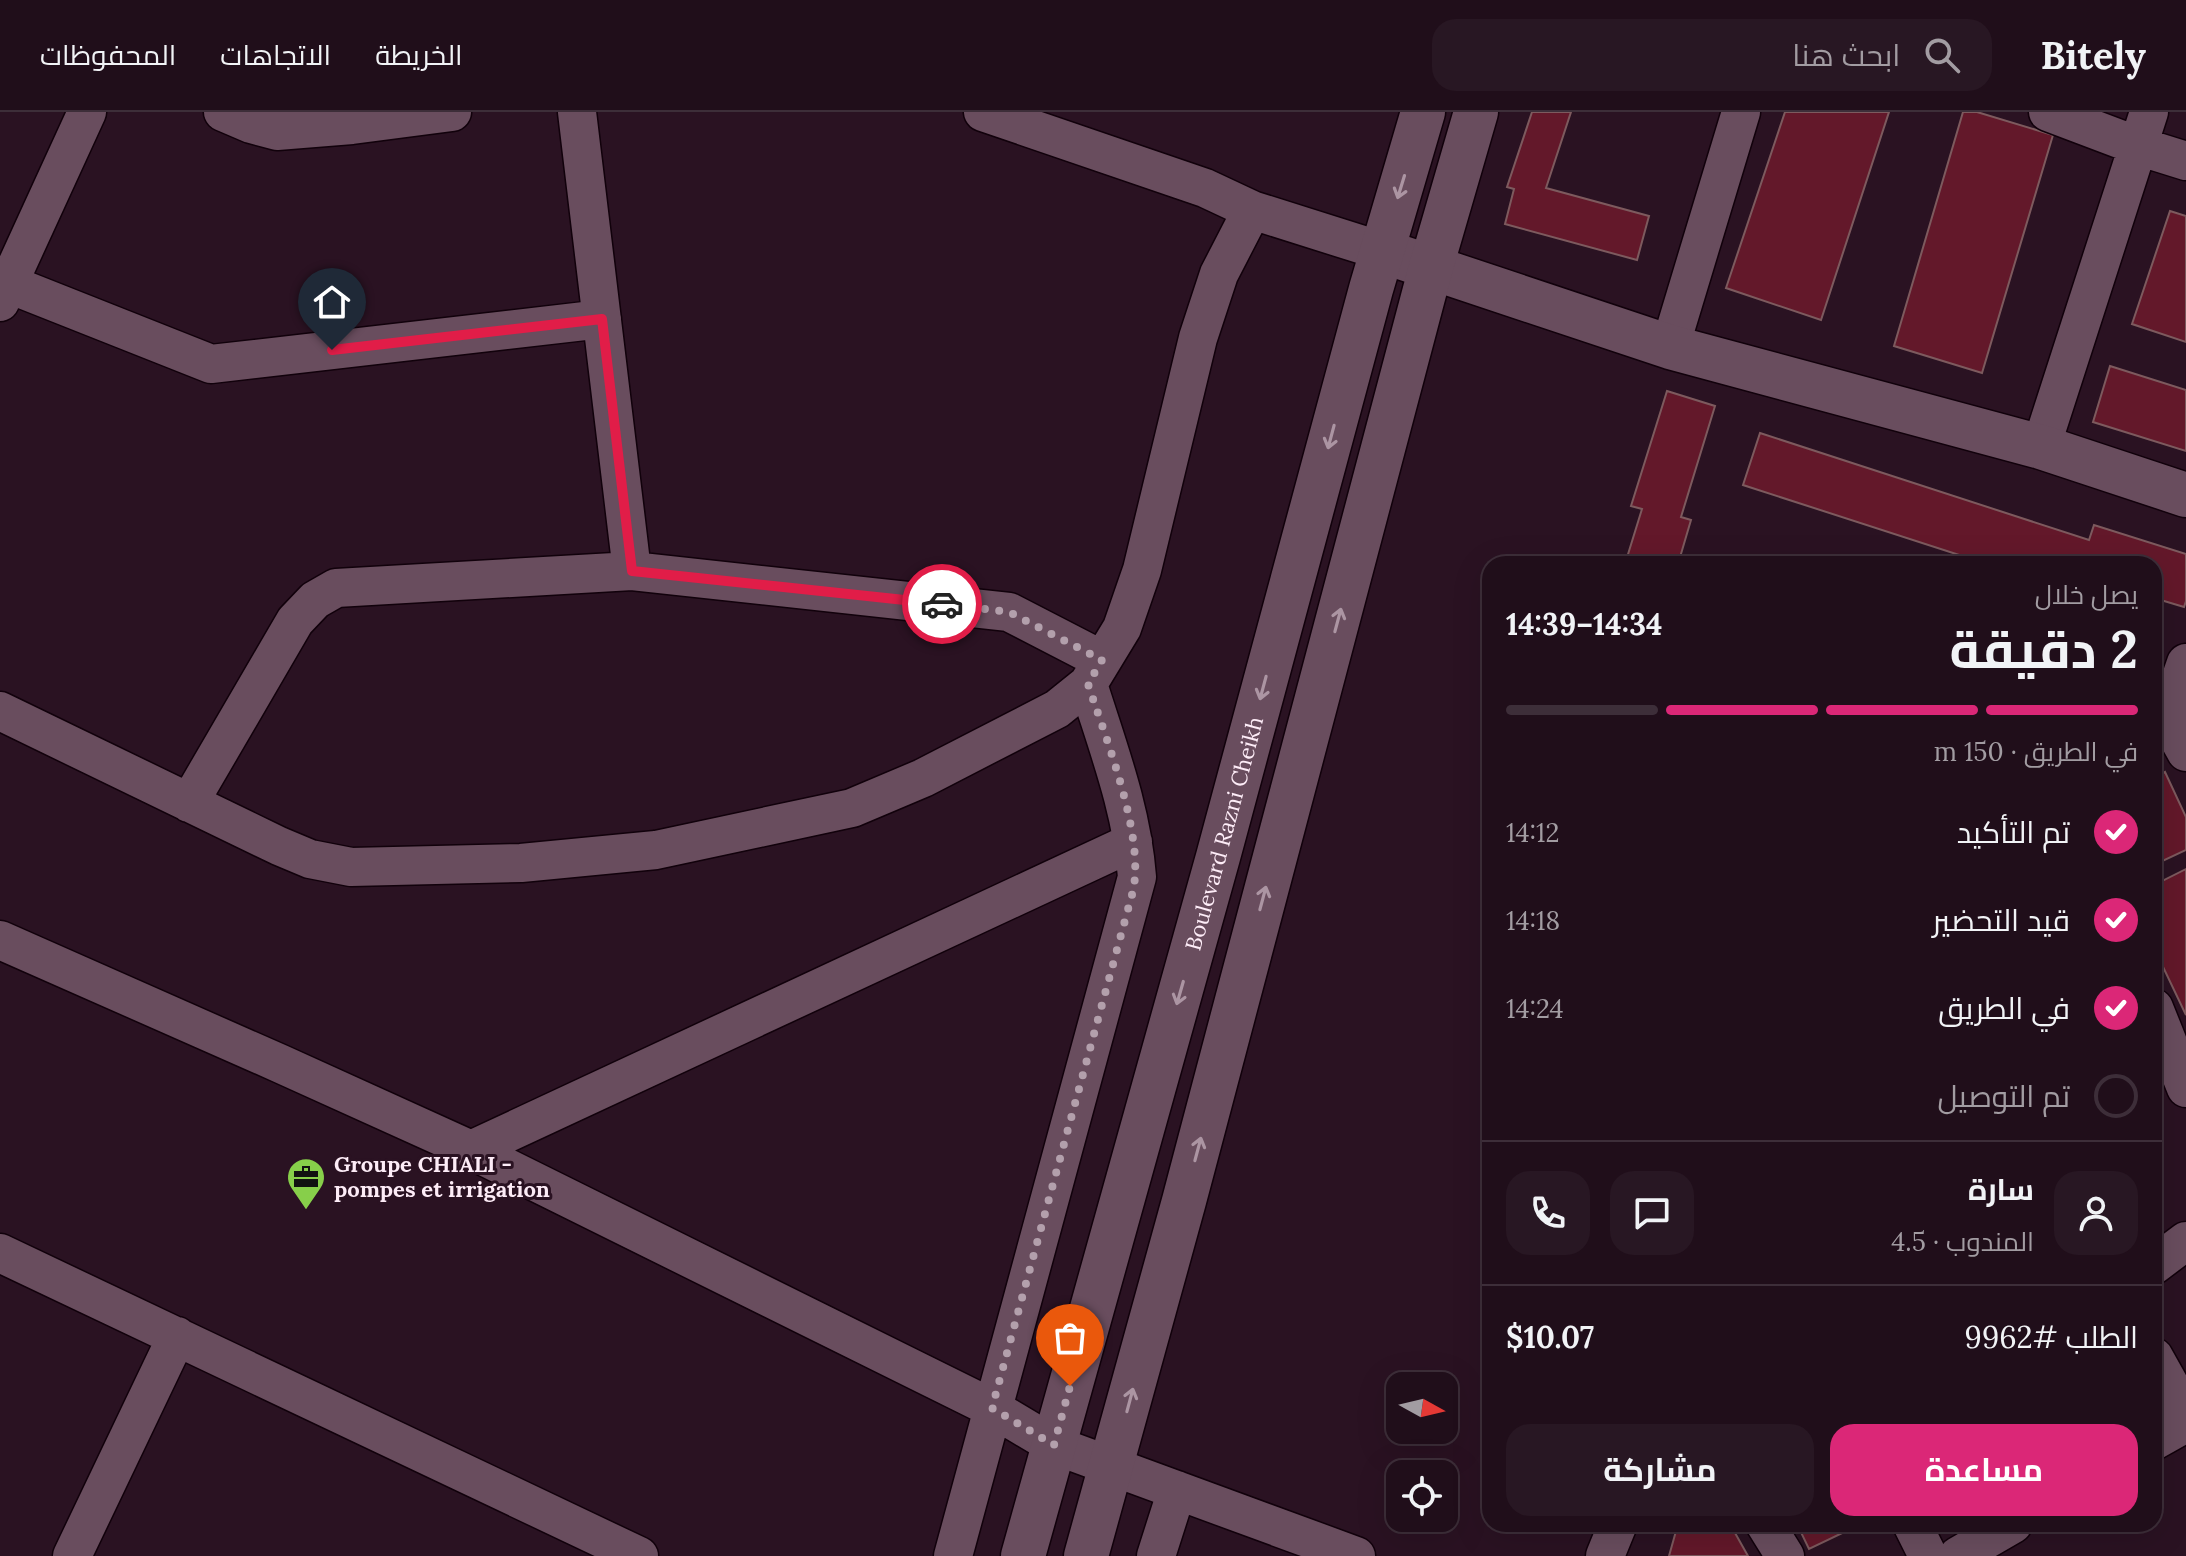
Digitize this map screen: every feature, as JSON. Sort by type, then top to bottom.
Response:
[{"type":"main road","name":"Boulevard Razni Cheikh","points":[[1023,1556],[1218,857],[1382,251],[1423,112]]},
{"type":"main road","points":[[1086,1556],[1184,1201],[1431,267],[1476,112]]},
{"type":"main road","points":[[1382,251],[1670,347],[2041,447],[2186,495]]},
{"type":"street","points":[[87,112],[5,293],[211,364],[602,319]]},
{"type":"street","points":[[223,112],[277,131],[355,119],[452,112]]},
{"type":"street","points":[[577,112],[632,571]]},
{"type":"street","points":[[983,112],[1205,188],[1252,210],[1382,251]]},
{"type":"street","points":[[1670,347],[1741,112]]},
{"type":"street","points":[[2048,112],[2143,129],[2186,161]]},
{"type":"street","points":[[2041,447],[2143,129]]},
{"type":"street","points":[[0,711],[310,859],[351,867],[521,863],[656,850],[852,808],[923,778],[1057,709],[1095,672],[1122,628],[1142,570],[1198,338],[1219,274],[1252,210]]},
{"type":"street","points":[[189,803],[295,621],[315,600],[336,588],[632,571],[1009,612],[1095,672],[1123,793],[1137,877],[953,1556]]},
{"type":"street","points":[[2162,719],[2186,663]]},
{"type":"street","points":[[2162,722],[2186,752]]},
{"type":"street","points":[[471,1150],[1133,842]]},
{"type":"street","points":[[0,940],[471,1150],[992,1408],[1054,1445],[1356,1556]]},
{"type":"street","points":[[2162,1028],[2186,1088]]},
{"type":"street","points":[[2162,1259],[2186,1241]]},
{"type":"street","points":[[0,1253],[639,1556]]},
{"type":"street","points":[[72,1556],[177,1336]]},
{"type":"street","points":[[2162,1383],[2177,1433]]},
{"type":"street","points":[[1156,1556],[1177,1490]]},
{"type":"street","points":[[1605,1556],[1615,1532]]},
{"type":"street","points":[[1770,1532],[1785,1556]]},
{"type":"street","points":[[1916,1532],[1928,1556]]},
{"type":"street","points":[[1958,1556],[1999,1532]]},
{"type":"building","points":[[1532,112],[1571,112],[1546,188],[1649,216],[1637,260],[1505,224],[1514,189],[1507,187]]},
{"type":"building","points":[[1785,112],[1889,112],[1821,320],[1726,288]]},
{"type":"building","points":[[1963,112],[1977,112],[2053,135],[1982,373],[1894,346]]},
{"type":"building","points":[[2170,211],[2186,216],[2186,342],[2132,324]]},
{"type":"building","points":[[2110,366],[2186,390],[2186,451],[2093,422]]},
{"type":"building","points":[[1667,391],[1715,406],[1681,517],[1691,520],[1680,556],[1627,556],[1642,509],[1631,506]]},
{"type":"building","points":[[1760,433],[2089,540],[2094,525],[2186,554],[2186,601],[2184,607],[2162,600],[2162,556],[1962,556],[1743,485]]},
{"type":"building","points":[[2165,772],[2186,817],[2186,850],[2162,861],[2162,774]]},
{"type":"building","points":[[2186,869],[2186,1015],[2162,965],[2162,881]]},
{"type":"building","points":[[1676,1532],[1734,1532],[1748,1556],[1669,1556]]},
{"type":"building","points":[[1801,1532],[1844,1532],[1809,1549]]},
{"type":"way so far","points":[[942,604],[1009,612],[1102,660],[1088,684],[1123,793],[1133,842],[1137,877],[992,1408],[1054,1445],[1070,1386]]},
{"type":"place","name":"Groupe CHIALI - pompes et irrigation","points":[[306,1211]]},
{"type":"route","points":[[332,350],[602,319],[632,571],[942,604]]}]
